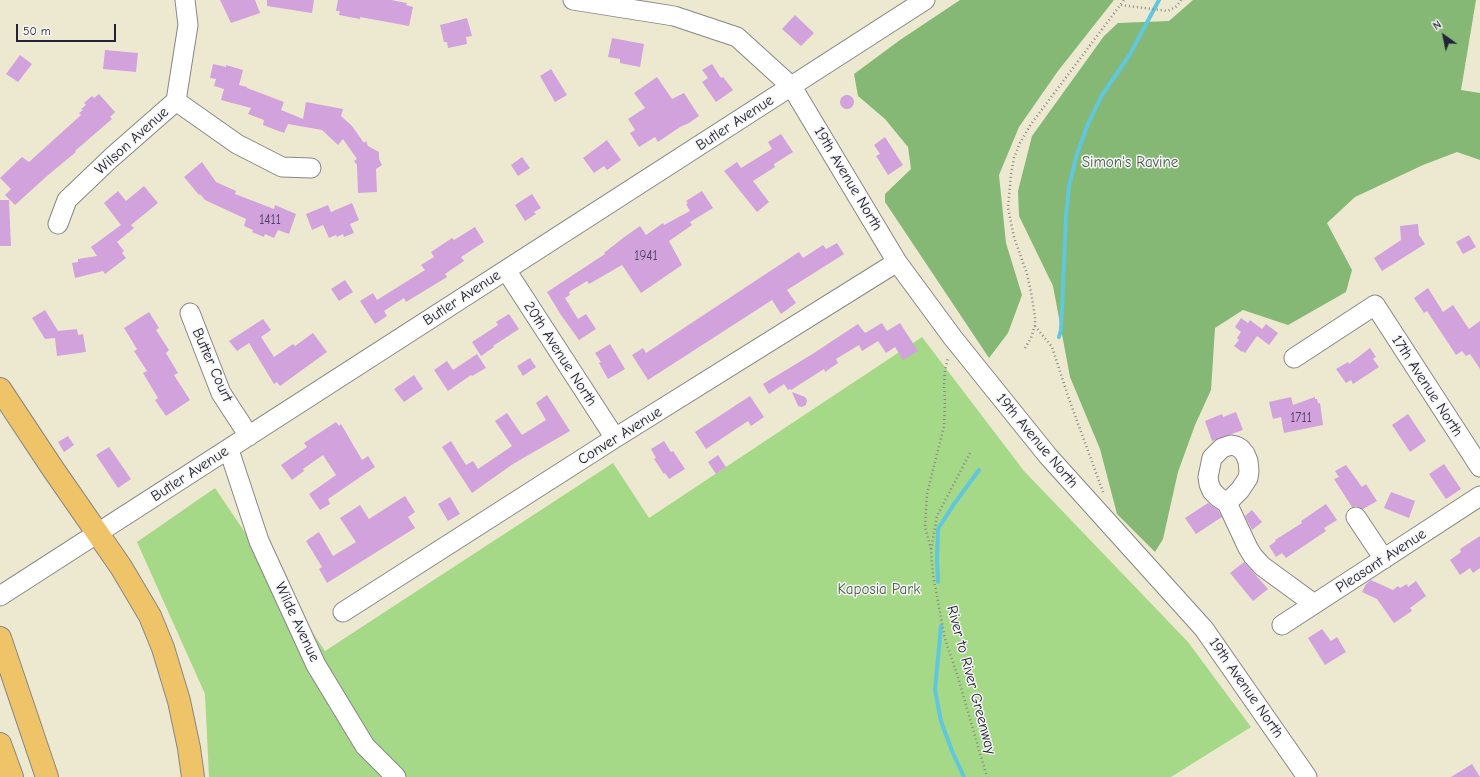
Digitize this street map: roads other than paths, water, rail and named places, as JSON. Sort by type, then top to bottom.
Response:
[{"type":"highway","points":[[0,389],[135,588],[150,616],[158,635],[179,701],[189,748],[193,777]]},
{"type":"highway","points":[[0,638],[47,777]]},
{"type":"highway","points":[[0,744],[12,777]]},
{"type":"street","name":"Wilson Avenue","points":[[58,224],[67,200],[111,158],[176,101],[188,25],[185,0]]},
{"type":"street","name":"Butler Avenue","points":[[0,596],[229,450],[925,0]]},
{"type":"street","name":"19th Avenue North","points":[[583,1],[674,16],[737,37],[792,86],[898,262],[953,338],[1048,456],[1204,629],[1307,777]]},
{"type":"street","points":[[176,101],[237,144],[282,167],[311,168]]},
{"type":"street","name":"Conver Avenue","points":[[343,612],[615,438],[898,262]]},
{"type":"street","name":"20th Avenue North","points":[[506,270],[615,438]]},
{"type":"street","name":"17th Avenue North","points":[[1294,358],[1374,305],[1477,457]]},
{"type":"street","name":"Butter Court","points":[[190,313],[221,392],[249,436]]},
{"type":"street","name":"Wilde Avenue","points":[[229,450],[259,541],[316,665],[365,746],[396,777]]},
{"type":"street","name":"Pleasant Avenue","points":[[1282,625],[1480,496]]},
{"type":"street","points":[[1227,503],[1253,556],[1262,566],[1314,604]]},
{"type":"street","points":[[1356,517],[1384,559]]},
{"type":"waterway","points":[[1059,337],[1061,330],[1066,217],[1069,186],[1077,154],[1088,124],[1102,95],[1129,56],[1159,0]]},
{"type":"waterway","points":[[938,582],[938,529],[979,470]]},
{"type":"waterway","points":[[941,626],[935,690],[941,721],[952,751],[964,777]]},
{"type":"park label","name":"Simon's Ravine","points":[[1130,163]]},
{"type":"park label","name":"Kaposia Park","points":[[879,590]]}]
